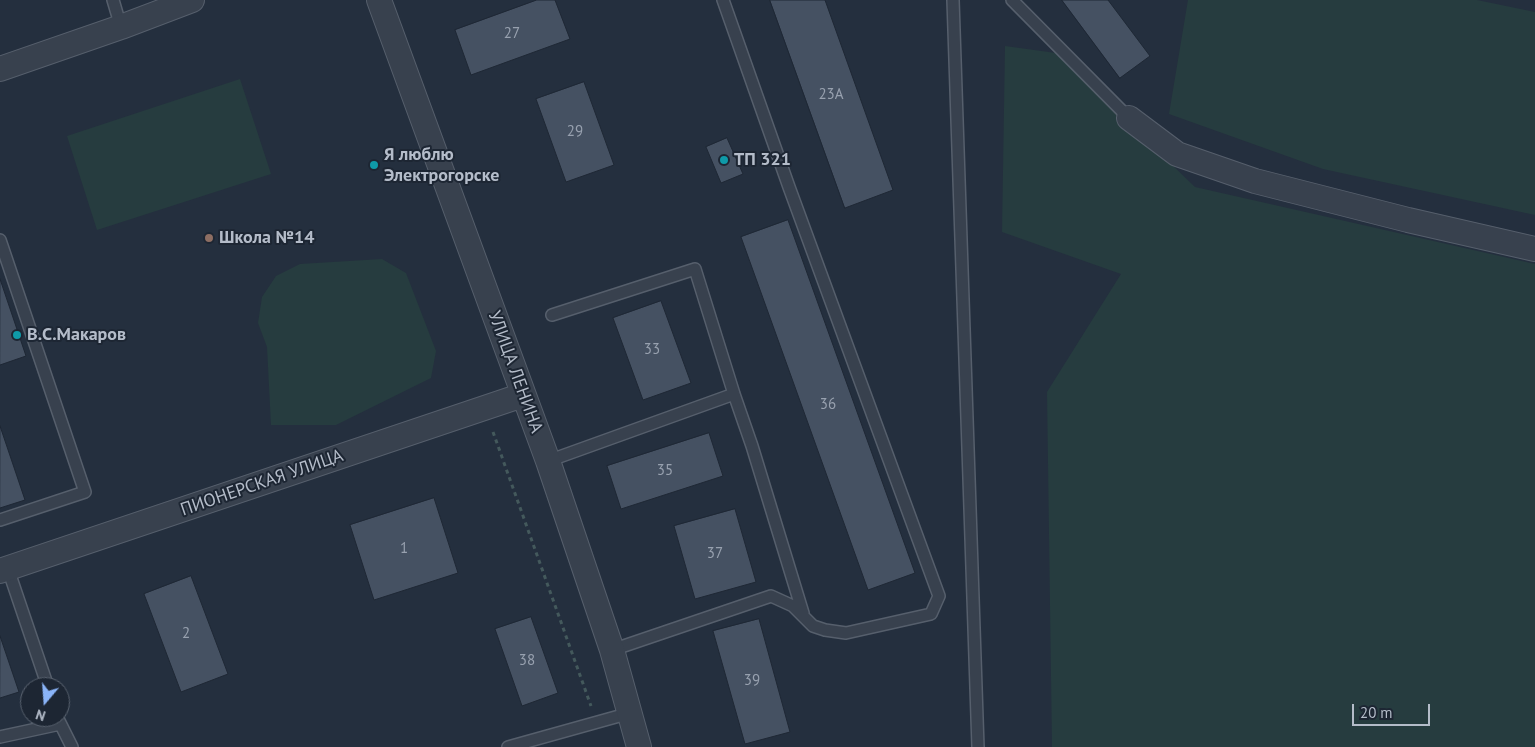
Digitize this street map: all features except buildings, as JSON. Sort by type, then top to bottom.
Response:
[{"type":"street","points":[[0,69],[192,0]]},
{"type":"street","name":"УЛИЦА ЛЕНИНА","points":[[379,0],[548,461],[612,650],[640,747]]},
{"type":"street","points":[[1129,118],[1177,154],[1255,181],[1408,220],[1535,249]]},
{"type":"street","name":"ПИОНЕРСКАЯ УЛИЦА","points":[[4,570],[523,395]]},
{"type":"lane","points":[[113,0],[121,27]]},
{"type":"lane","points":[[612,650],[771,596],[793,606],[813,626],[846,633],[931,614],[939,596],[792,196],[723,0]]},
{"type":"lane","points":[[953,0],[978,747]]},
{"type":"lane","points":[[1012,0],[1129,118]]},
{"type":"lane","points":[[0,240],[85,492],[0,520]]},
{"type":"lane","points":[[552,315],[695,269],[752,446],[803,616]]},
{"type":"lane","points":[[548,461],[734,394]]},
{"type":"lane","points":[[4,570],[44,677]]},
{"type":"lane","points":[[508,747],[630,713]]},
{"type":"lane","points":[[0,737],[37,727]]},
{"type":"lane","points":[[62,727],[72,747]]},
{"type":"path","points":[[485,408],[597,722]]},
{"type":"green space","points":[[1188,0],[1477,0],[1535,12],[1535,215],[1323,169],[1169,114]]},
{"type":"green space","points":[[1005,46],[1056,53],[1195,187],[1535,264],[1535,747],[1052,747],[1047,392],[1121,274],[1002,232]]},
{"type":"green space","points":[[240,79],[271,174],[97,230],[67,136]]},
{"type":"green space","points":[[382,259],[406,273],[436,351],[431,378],[336,425],[271,425],[267,347],[258,323],[262,297],[276,276],[300,264]]},
{"type":"place","name":"ТП 321","points":[[724,160]]},
{"type":"place","name":"Я люблю Электрогорске","points":[[374,165]]},
{"type":"place","name":"Школа №14","points":[[209,238]]},
{"type":"place","name":"В.С.Макаров","points":[[17,335]]}]
